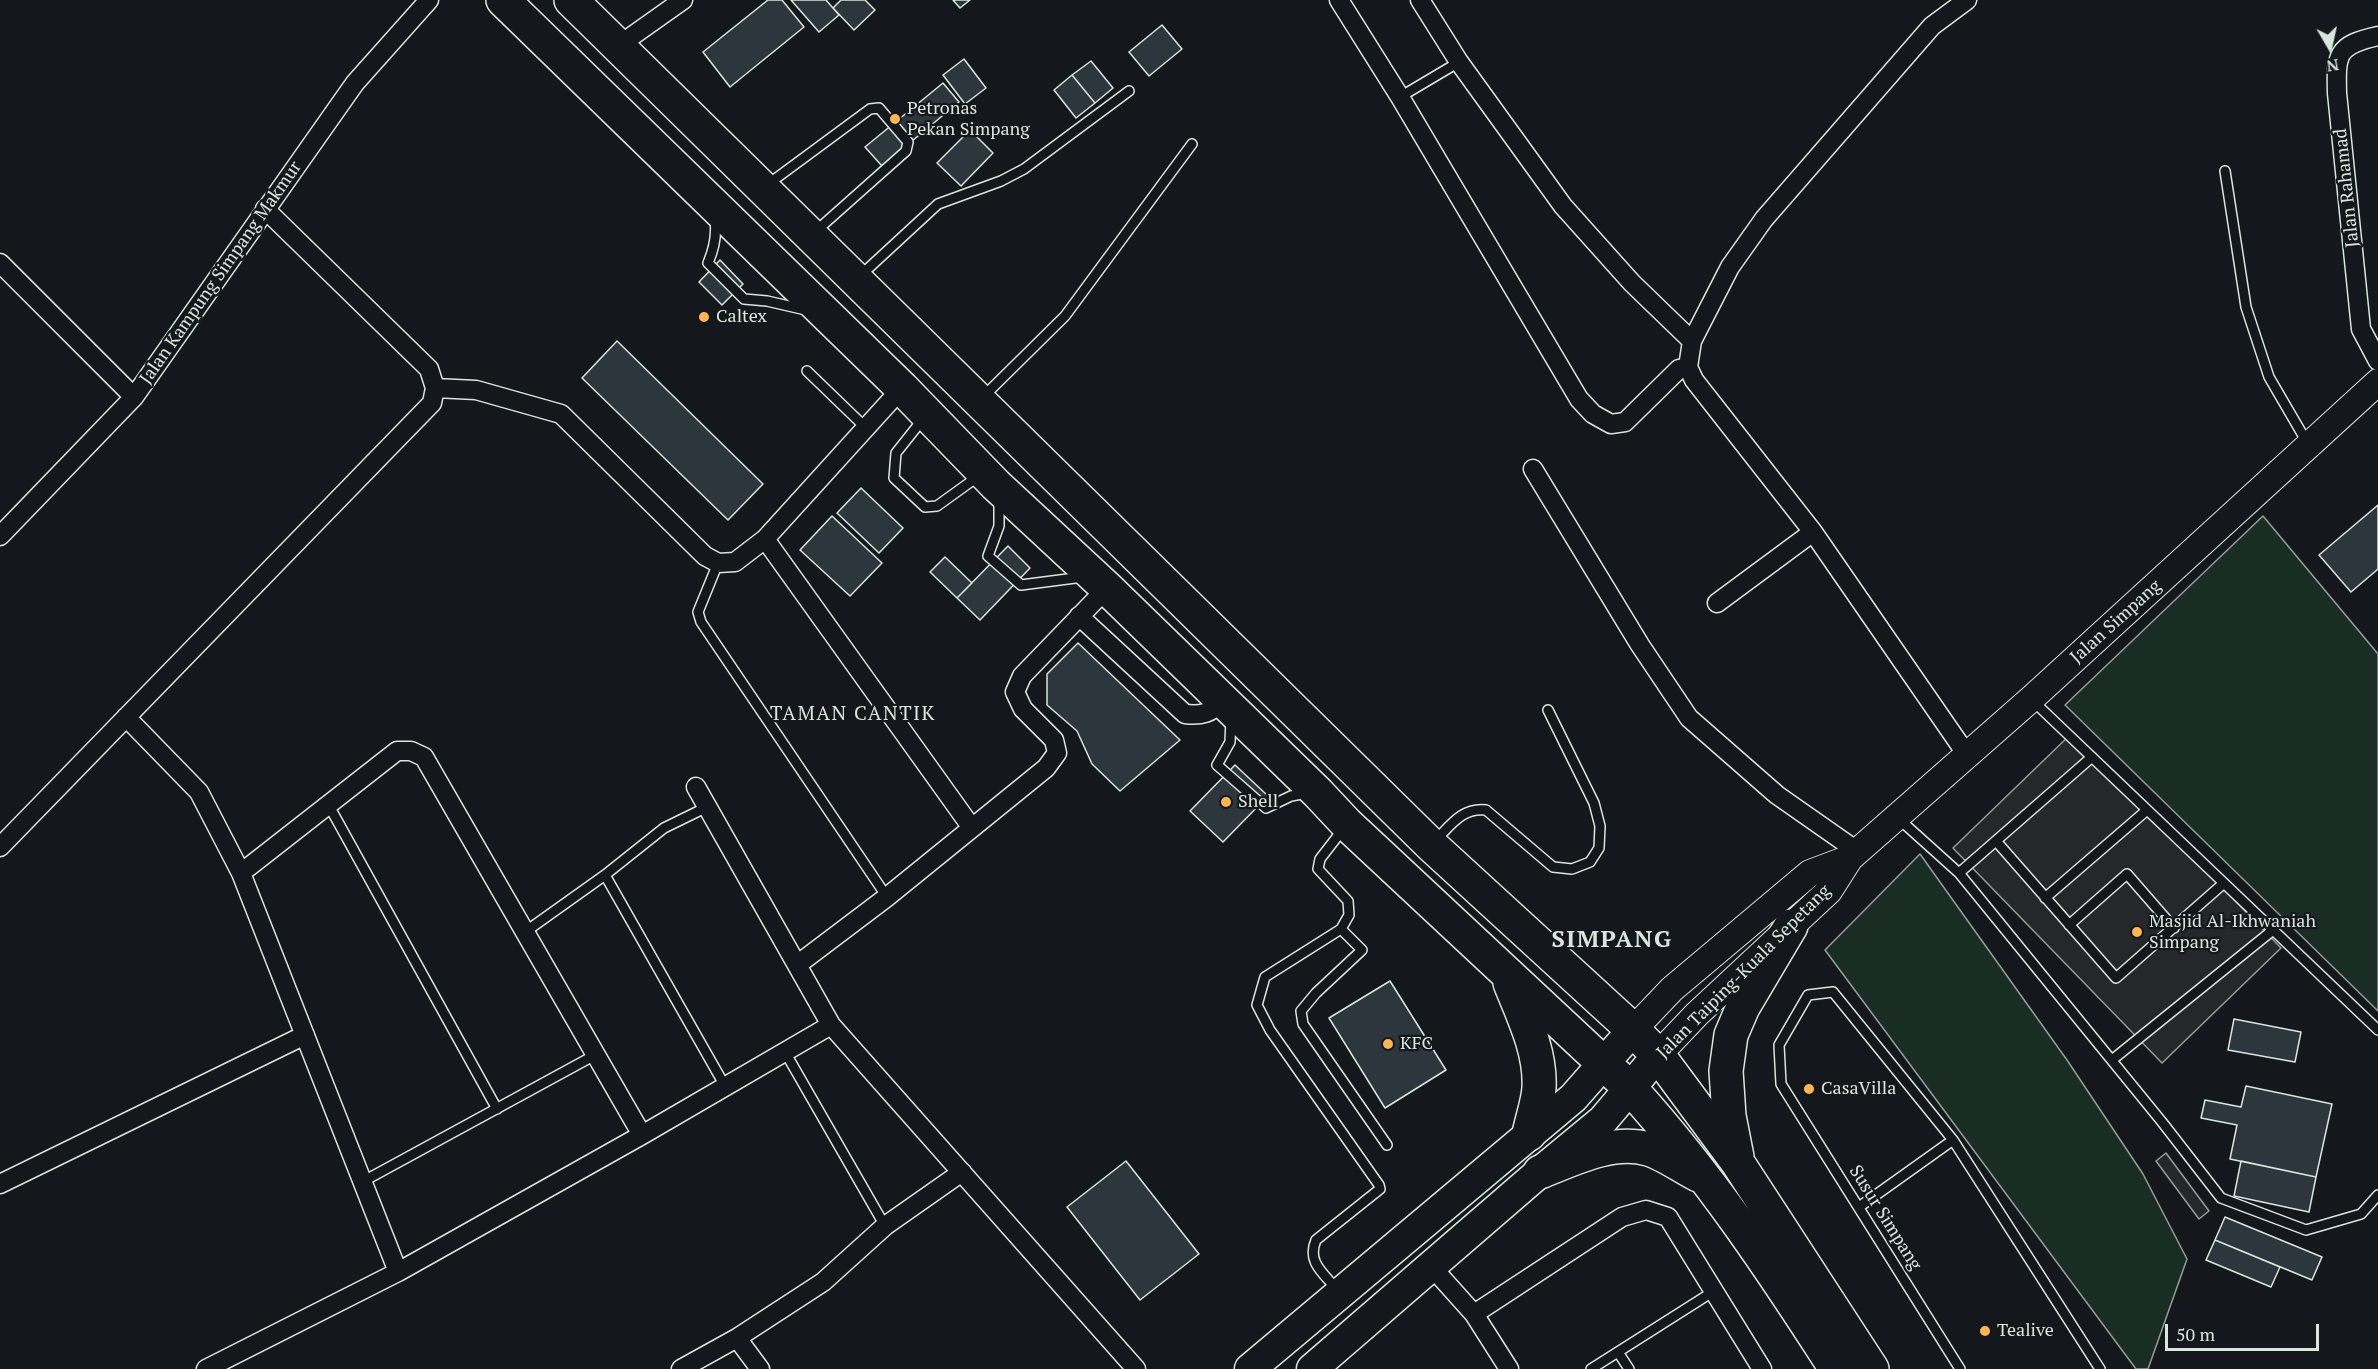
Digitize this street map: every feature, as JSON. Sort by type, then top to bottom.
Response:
[{"type":"highway","points":[[503,0],[902,388],[990,478],[1318,793],[1347,824],[1631,1089],[1672,1134],[1708,1180],[1836,1369]]},
{"type":"highway","points":[[548,42],[569,46],[577,44],[582,39],[584,30],[574,3]]},
{"type":"highway","points":[[574,3],[1431,845],[1658,1055],[1738,1163],[1872,1369]]},
{"type":"highway","points":[[624,118],[620,103],[623,92],[631,86],[646,84],[662,89]]},
{"type":"highway","points":[[1738,1163],[1729,1116],[1726,1071],[1731,1035],[1743,1007],[1791,926]]},
{"type":"highway","points":[[1506,973],[1529,1030],[1536,1056],[1539,1088],[1529,1134]]},
{"type":"highway","points":[[1540,1172],[1614,1146],[1648,1149],[1708,1180]]},
{"type":"main road","name":"Jalan Simpang","points":[[1854,855],[2376,388]]},
{"type":"main road","name":"Jalan Taiping-Kuala Sepetang","points":[[1312,1369],[1603,1120],[1658,1055],[1697,1014],[1829,891],[1854,855]]},
{"type":"main road","name":"Jalan Taiping-Kuala Sepetang","points":[[1250,1369],[1573,1098],[1672,989],[1810,873],[1854,855]]},
{"type":"street","name":"Jalan Kampung Simpang Makmur","points":[[0,536],[134,397],[355,82],[429,0]]},
{"type":"street","points":[[618,46],[683,0]]},
{"type":"street","points":[[1339,0],[1400,97],[1580,399],[1593,414],[1611,424],[1625,422],[1678,369],[1688,367]]},
{"type":"street","points":[[1420,0],[1458,62],[1563,206],[1632,283],[1692,341]]},
{"type":"street","points":[[1967,0],[1932,27],[1764,219],[1730,267],[1692,341],[1688,367],[1694,380],[1813,532],[1967,755]]},
{"type":"street","name":"Jalan Rahamad","points":[[2378,36],[2347,47],[2336,61],[2337,93],[2361,329],[2378,362]]},
{"type":"street","points":[[0,847],[432,403],[435,388],[429,369],[265,209]]},
{"type":"street","points":[[0,263],[134,397]]},
{"type":"street","points":[[435,388],[476,390],[561,414],[705,555],[718,563],[735,562],[765,540],[902,388]]},
{"type":"street","points":[[1533,469],[1640,645],[1689,718],[1777,795],[1854,855]]},
{"type":"street","points":[[1717,603],[1813,532]]},
{"type":"street","points":[[765,540],[972,828]]},
{"type":"street","points":[[797,965],[887,897],[1046,768],[1057,753],[1054,740],[1023,709],[1015,692],[1022,676],[1079,616],[1100,582]]},
{"type":"street","points":[[1079,616],[1185,714],[1199,716],[1226,704]]},
{"type":"street","points":[[126,717],[199,792],[241,873],[398,1272]]},
{"type":"street","points":[[241,873],[397,752],[411,751],[424,757],[642,1135]]},
{"type":"street","points":[[696,787],[831,1025],[1136,1369]]},
{"type":"street","points":[[206,1369],[398,1272],[642,1135],[831,1025]]},
{"type":"street","points":[[0,1184],[305,1035]]},
{"type":"street","points":[[681,1369],[736,1338],[823,1282],[885,1226],[962,1172]]},
{"type":"street","points":[[1474,1314],[1622,1217],[1646,1210],[1668,1217],[1765,1368]]},
{"type":"street","points":[[1431,1266],[1474,1314],[1509,1369]]},
{"type":"street","points":[[736,1338],[756,1368]]},
{"type":"lane","points":[[1400,97],[1458,62]]},
{"type":"lane","points":[[856,280],[938,204],[970,190],[1001,181],[1024,169],[1129,90]]},
{"type":"lane","points":[[763,189],[870,109],[879,108],[908,142],[906,151],[810,236]]},
{"type":"lane","points":[[979,401],[1065,316],[1192,144]]},
{"type":"lane","points":[[2225,171],[2246,307],[2269,377],[2309,446]]},
{"type":"lane","points":[[712,202],[716,230],[708,263],[744,299],[767,301],[828,316]]},
{"type":"lane","points":[[807,371],[866,428]]},
{"type":"lane","points":[[927,414],[896,453],[894,478],[925,507],[937,506],[990,478],[1000,508],[999,526],[988,556],[1021,585],[1100,582]]},
{"type":"lane","points":[[718,563],[698,612],[701,622],[887,897]]},
{"type":"lane","points":[[2031,699],[2378,1030]]},
{"type":"lane","points":[[1226,704],[1230,742],[1217,765],[1266,807],[1291,796],[1318,793]]},
{"type":"lane","points":[[1431,845],[1464,812],[1474,808],[1485,810],[1553,867],[1572,869],[1590,862],[1599,848],[1600,826],[1594,803],[1548,710]]},
{"type":"lane","points":[[1959,873],[2092,757]]},
{"type":"lane","points":[[328,804],[496,1109]]},
{"type":"lane","points":[[525,932],[605,875],[664,828],[707,807]]},
{"type":"lane","points":[[2046,898],[2147,810]]},
{"type":"lane","points":[[1897,817],[1959,873],[2221,1198],[2306,1230],[2361,1214],[2378,1195]]},
{"type":"lane","points":[[1340,1294],[1313,1260],[1312,1250],[1316,1240],[1380,1189],[1379,1185],[1270,1030],[1257,1005],[1265,977],[1341,929],[1349,915],[1348,901],[1318,869],[1320,859],[1347,824]]},
{"type":"lane","points":[[1996,841],[2116,978],[2224,883]]},
{"type":"lane","points":[[2069,925],[2127,874],[2174,928]]},
{"type":"lane","points":[[605,875],[725,1086]]},
{"type":"lane","points":[[1341,929],[1362,950],[1316,993],[1301,1011],[1303,1024],[1387,1145]]},
{"type":"lane","points":[[2112,1060],[2272,930]]},
{"type":"lane","name":"Susur Simpang","points":[[1953,1140],[1833,992],[1808,994],[1779,1045],[1781,1084],[1960,1369]]},
{"type":"lane","points":[[785,1052],[885,1226]]},
{"type":"lane","points":[[362,1182],[595,1055]]},
{"type":"lane","points":[[1859,1207],[1953,1140],[2100,1369]]},
{"type":"lane","points":[[1591,1369],[1714,1291]]},
{"type":"lane","points":[[1618,1352],[1629,1369]]},
{"type":"green space","points":[[2263,516],[2378,654],[2378,1011],[2065,705]]},
{"type":"green space","points":[[1920,854],[2067,1060],[2143,1174],[2187,1259],[2148,1369],[2136,1369],[1825,950]]},
{"type":"shaded area","points":[[2072,733],[2281,948],[2162,1063],[1953,848]]},
{"type":"shaded area","points":[[2166,1153],[2209,1211],[2199,1219],[2156,1161]]},
{"type":"building","points":[[768,0],[782,0],[804,27],[730,87],[703,52]]},
{"type":"building","points":[[791,0],[826,0],[839,15],[819,32]]},
{"type":"building","points":[[841,0],[865,0],[875,10],[854,30],[833,8]]},
{"type":"building","points":[[953,0],[970,0],[960,8]]},
{"type":"building","points":[[1162,25],[1182,49],[1149,76],[1129,52]]},
{"type":"building","points":[[964,59],[986,88],[965,104],[943,75]]},
{"type":"building","points":[[1091,61],[1113,88],[1095,103],[1072,75]]},
{"type":"building","points":[[1072,75],[1095,103],[1076,118],[1054,90]]},
{"type":"building","points":[[943,83],[959,102],[882,166],[865,147]]},
{"type":"building","points":[[970,130],[993,153],[961,186],[937,163]]},
{"type":"building","points":[[720,260],[743,284],[722,305],[699,282]]},
{"type":"building","points":[[617,341],[763,484],[728,520],[582,378]]},
{"type":"building","points":[[861,488],[903,528],[879,553],[837,513]]},
{"type":"building","points":[[2378,505],[2378,569],[2351,592],[2319,555]]},
{"type":"building","points":[[832,516],[882,563],[850,596],[800,550]]},
{"type":"building","points":[[1008,546],[1030,568],[980,620],[957,598]]},
{"type":"building","points":[[945,557],[972,583],[957,598],[930,572]]},
{"type":"building","points":[[1078,643],[1180,740],[1120,791],[1092,764],[1077,731],[1047,705],[1047,674]]},
{"type":"building","points":[[1235,765],[1268,796],[1223,842],[1190,811]]},
{"type":"building","name":"KFC","points":[[1390,981],[1446,1070],[1385,1108],[1329,1018]]},
{"type":"building","points":[[2234,1019],[2301,1032],[2295,1062],[2228,1050]]},
{"type":"building","points":[[2246,1086],[2332,1104],[2316,1177],[2230,1159],[2237,1125],[2201,1118],[2205,1100],[2241,1107]]},
{"type":"building","points":[[1126,1161],[1199,1254],[1140,1300],[1067,1207]]},
{"type":"building","points":[[2241,1161],[2316,1177],[2309,1212],[2234,1196]]},
{"type":"building","points":[[2225,1217],[2322,1257],[2312,1280],[2215,1240]]},
{"type":"building","points":[[2215,1240],[2280,1267],[2271,1287],[2206,1260]]},
{"type":"place","name":"Petronas Pekan Simpang","points":[[895,119]]},
{"type":"place","name":"Caltex","points":[[704,317]]},
{"type":"place","name":"Shell","points":[[1226,802]]},
{"type":"place","name":"Masjid Al-Ikhwaniah Simpang","points":[[2137,932]]},
{"type":"place","name":"KFC","points":[[1388,1044]]},
{"type":"place","name":"CasaVilla","points":[[1809,1089]]},
{"type":"place","name":"Tealive","points":[[1985,1331]]},
{"type":"district","name":"TAMAN CANTIK","points":[[853,714]]},
{"type":"district","name":"SIMPANG","points":[[1612,940]]}]
